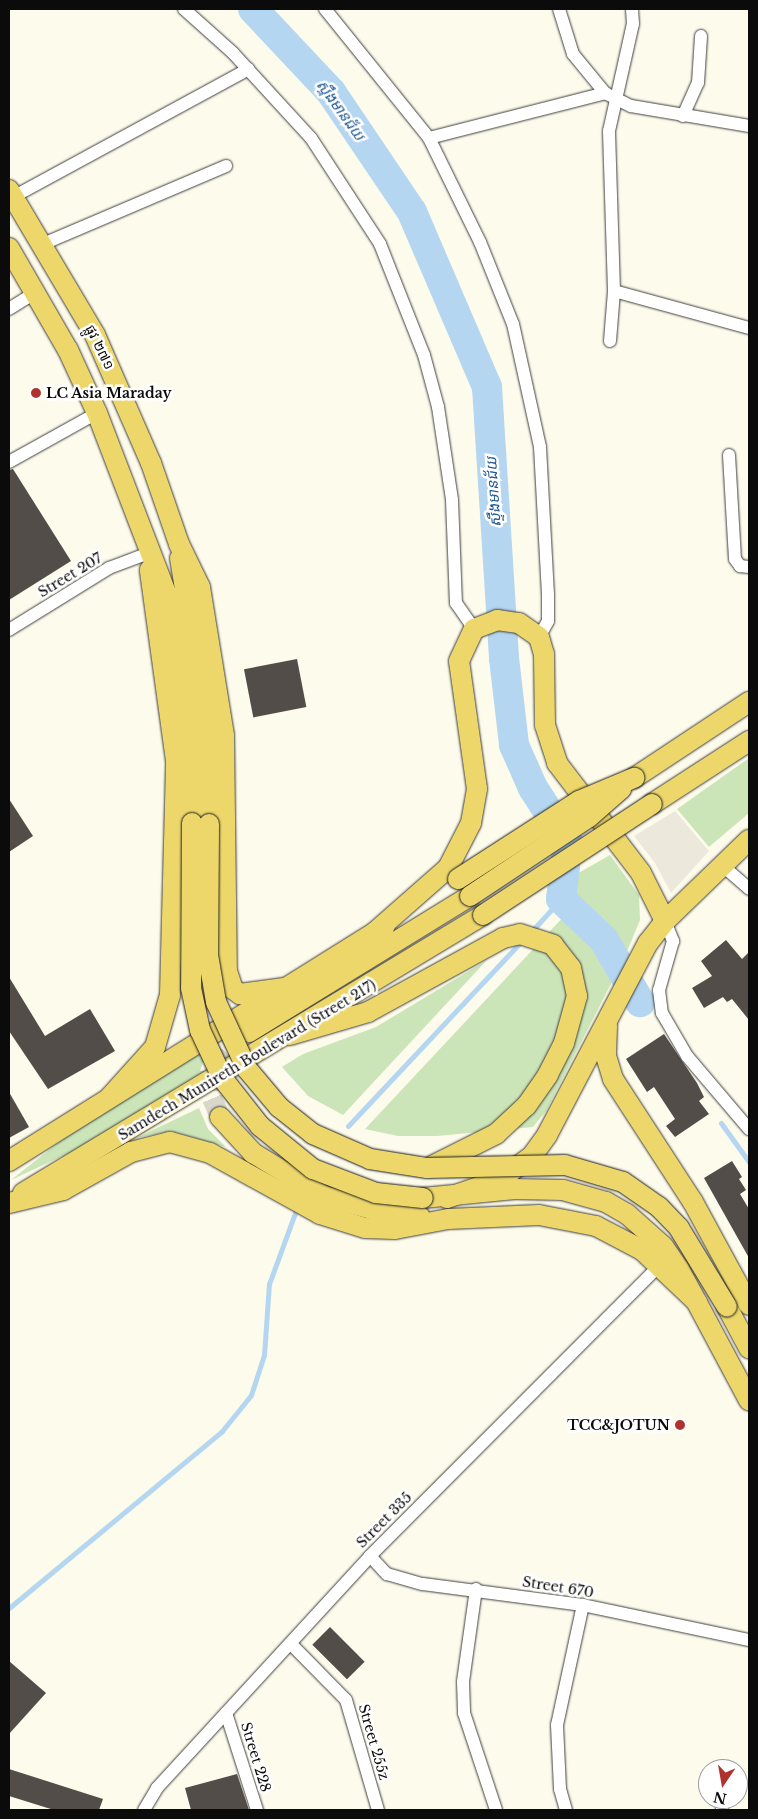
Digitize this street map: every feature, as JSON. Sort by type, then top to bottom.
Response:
[{"type":"main road","name":"ផ្លូវ ២៧១","points":[[11,194],[43,244],[95,335],[125,400],[178,544]]},
{"type":"main road","points":[[9,248],[35,293],[97,413],[123,474],[149,553],[166,595],[181,663],[190,732],[200,823],[211,983],[221,1020],[247,1069],[279,1107],[313,1134],[370,1159],[427,1168],[550,1164],[581,1167],[623,1182],[659,1207],[679,1228],[727,1307],[749,1348]]},
{"type":"main road","points":[[178,544],[206,723],[191,988],[200,1030],[223,1079],[260,1126],[313,1169],[376,1193],[423,1198],[447,1198],[539,1189],[563,1190],[606,1202],[640,1223],[663,1246],[697,1302],[749,1400]]},
{"type":"main road","points":[[178,544],[200,588],[219,690],[225,764],[227,972],[233,989],[240,994],[284,988]]},
{"type":"main road","points":[[110,1097],[155,1047],[170,995],[176,761],[149,553]]},
{"type":"main road","points":[[374,933],[448,868],[471,823],[477,789],[459,661],[475,629],[491,621],[508,620],[538,637],[544,654],[545,725],[557,763],[641,873],[665,921]]},
{"type":"main road","points":[[250,1032],[470,896],[589,817],[634,778],[749,702]]},
{"type":"main road","name":"Samdech Munireth Boulevard (Street 217)","points":[[9,1203],[290,1035],[483,915],[749,741]]},
{"type":"main road","points":[[9,1161],[374,933],[578,801],[634,778]]},
{"type":"main road","points":[[447,1198],[499,1180],[532,1156],[547,1135],[612,1008],[648,943],[665,921],[749,840]]},
{"type":"main road","points":[[290,1035],[368,1012],[486,945],[520,934],[553,945],[576,981],[573,1017],[548,1075],[526,1106],[477,1147],[427,1168]]},
{"type":"main road","points":[[612,1008],[606,1056],[613,1079],[693,1202],[749,1304]]},
{"type":"main road","points":[[220,1117],[253,1153],[324,1196],[394,1215],[448,1219],[539,1215],[567,1218],[624,1238],[660,1265],[697,1302]]},
{"type":"main road","points":[[9,1203],[63,1190],[131,1152],[170,1142],[210,1153],[297,1202],[343,1222],[395,1229],[448,1219]]},
{"type":"street","points":[[184,9],[249,69],[311,138],[362,211],[399,286],[424,355],[445,444],[452,500],[456,603],[475,629]]},
{"type":"street","points":[[325,9],[429,138],[480,242],[513,324],[527,378],[540,447],[548,621],[538,637]]},
{"type":"street","points":[[559,9],[573,54],[605,93],[630,106],[749,126]]},
{"type":"street","points":[[610,341],[614,291],[610,130],[633,24],[632,9]]},
{"type":"street","points":[[683,116],[698,83],[701,36]]},
{"type":"street","points":[[11,194],[249,69]]},
{"type":"street","points":[[429,138],[605,93]]},
{"type":"street","points":[[43,244],[226,166]]},
{"type":"street","points":[[614,291],[749,328]]},
{"type":"street","points":[[9,309],[35,293]]},
{"type":"street","points":[[9,462],[97,413]]},
{"type":"street","points":[[729,455],[735,559],[740,566],[749,567]]},
{"type":"street","name":"Street 207","points":[[9,630],[109,568],[149,553]]},
{"type":"street","points":[[723,866],[749,889]]},
{"type":"street","points":[[665,921],[673,941],[659,990],[662,1013],[687,1056],[749,1129]]},
{"type":"street","name":"Street 335","points":[[144,1810],[157,1788],[370,1556],[660,1265]]},
{"type":"street","name":"Street 670","points":[[370,1556],[387,1574],[423,1584],[476,1589],[583,1605],[749,1640]]},
{"type":"street","points":[[476,1589],[463,1682],[464,1714],[496,1810]]},
{"type":"street","points":[[566,1810],[560,1789],[557,1725],[583,1605]]},
{"type":"street","name":"Street 255z","points":[[290,1644],[346,1700],[378,1810]]},
{"type":"street","name":"Street 228","points":[[226,1713],[257,1810]]},
{"type":"green space","points":[[749,758],[749,813],[709,847],[677,809]]},
{"type":"green space","points":[[610,855],[639,895],[640,920],[626,954],[614,932],[574,893],[575,875]]},
{"type":"green space","points":[[567,913],[601,950],[616,974],[546,1111],[533,1127],[437,1136],[398,1136],[365,1129]]},
{"type":"green space","points":[[487,960],[343,1115],[308,1096],[282,1067],[303,1054],[376,1027]]},
{"type":"green space","points":[[202,1049],[205,1056],[197,1080],[82,1147],[11,1180],[73,1131]]},
{"type":"green space","points":[[199,1108],[208,1129],[226,1147],[171,1131],[136,1138]]},
{"type":"shaded area","points":[[675,811],[709,851],[671,893],[655,863],[634,836]]},
{"type":"building","points":[[13,469],[71,561],[9,600],[9,470]]},
{"type":"building","points":[[297,659],[306,707],[253,717],[244,669]]},
{"type":"building","points":[[9,799],[33,836],[9,852]]},
{"type":"building","points":[[726,940],[742,959],[749,952],[749,1020],[732,999],[727,1002],[723,997],[704,1008],[692,988],[712,976],[701,961]]},
{"type":"building","points":[[9,977],[45,1036],[90,1009],[115,1051],[48,1089],[9,1031]]},
{"type":"building","points":[[664,1034],[697,1083],[704,1097],[699,1101],[709,1114],[675,1137],[666,1126],[675,1119],[654,1087],[647,1092],[626,1059]]},
{"type":"building","points":[[9,1092],[29,1127],[9,1138]]},
{"type":"building","points":[[732,1161],[742,1177],[739,1179],[746,1190],[740,1194],[749,1209],[749,1258],[704,1178]]},
{"type":"building","points":[[330,1627],[365,1662],[347,1679],[312,1645]]},
{"type":"building","points":[[9,1661],[46,1693],[9,1734]]},
{"type":"building","points":[[9,1769],[103,1799],[99,1810],[54,1810],[9,1796]]},
{"type":"building","points":[[237,1774],[249,1810],[191,1810],[185,1788]]},
{"type":"waterway","name":"ស្ទឹងមានជ័យ","points":[[253,9],[331,92],[412,212],[487,387],[504,658],[514,745],[533,788],[568,842],[561,899],[604,940],[640,1002]]},
{"type":"waterway","points":[[530,933],[561,899]]},
{"type":"waterway","points":[[348,1126],[522,941]]},
{"type":"waterway","name":"ស្ទឹងមានជ័យ","points":[[721,1123],[749,1162]]},
{"type":"waterway","points":[[9,1608],[222,1431],[251,1395],[264,1355],[269,1284],[295,1213]]},
{"type":"tunnel","points":[[220,1117],[209,1091],[210,1065],[225,1047],[248,1033]]},
{"type":"place","name":"LC Asia Maraday","points":[[36,393]]},
{"type":"place","name":"TCC&JOTUN","points":[[680,1425]]}]
